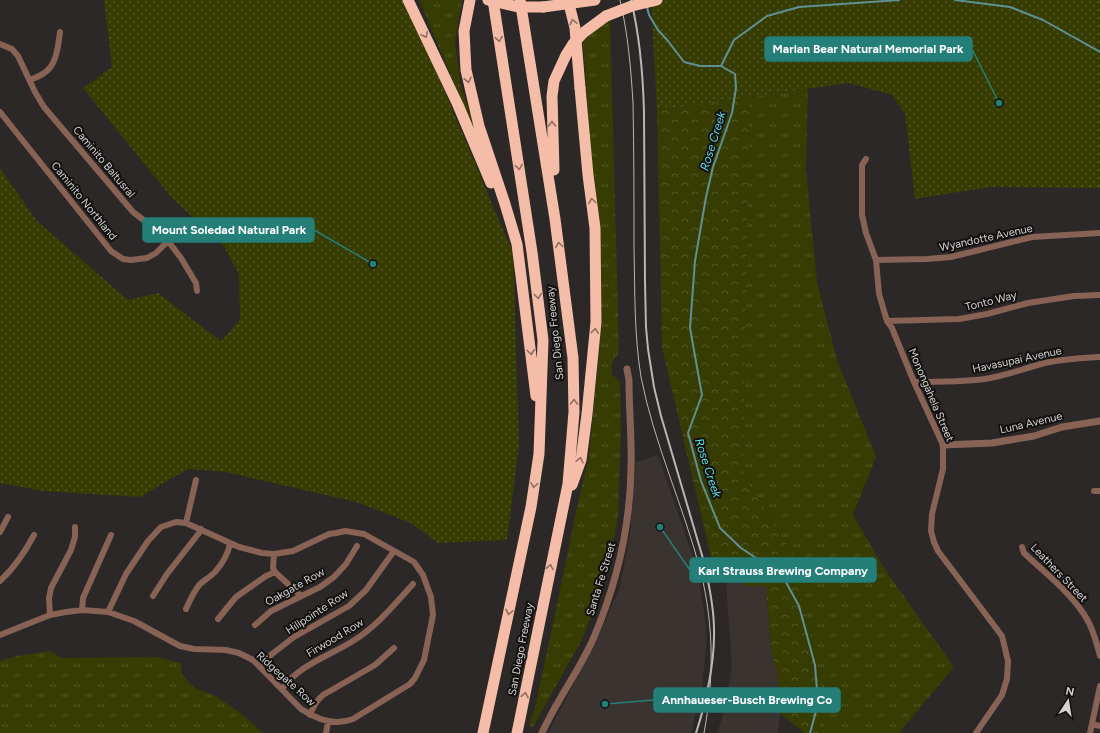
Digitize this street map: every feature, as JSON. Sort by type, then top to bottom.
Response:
[{"type":"highway","points":[[408,0],[458,105],[517,244]]},
{"type":"highway","points":[[470,0],[464,31],[466,70],[479,126],[503,197],[519,252],[540,432]]},
{"type":"highway","points":[[488,0],[518,7],[543,7],[595,0]]},
{"type":"highway","name":"San Diego Freeway","points":[[484,733],[531,507],[539,454],[543,340],[532,252],[493,0]]},
{"type":"highway","points":[[500,0],[516,4],[543,7]]},
{"type":"highway","name":"San Diego Freeway","points":[[517,733],[568,484],[574,412],[573,358],[555,219],[520,0]]},
{"type":"highway","points":[[559,524],[581,460],[596,322],[595,228],[588,175],[575,28],[568,0]]},
{"type":"highway","points":[[555,219],[552,96],[554,82],[566,55],[583,33],[606,16],[632,6],[657,0]]},
{"type":"street","points":[[30,80],[45,73],[49,68],[56,56],[60,32]]},
{"type":"street","name":"Caminito Baltusral","points":[[0,44],[12,49],[18,56],[30,80],[34,92],[44,107],[133,212],[158,231],[168,241],[181,258],[196,283],[197,291]]},
{"type":"street","name":"Caminito Northland","points":[[0,112],[111,251],[124,259],[131,260],[147,258],[156,253],[168,241]]},
{"type":"street","name":"Monongahela Street","points":[[866,159],[862,165],[862,215],[866,233],[876,260],[879,294],[887,321],[892,328],[914,382],[943,445],[943,469],[932,514],[931,531],[934,542],[938,551],[1002,636],[1008,661],[1007,679],[1002,695],[976,733]]},
{"type":"street","name":"Wyandotte Avenue","points":[[876,260],[951,257],[1032,237],[1100,233]]},
{"type":"street","name":"Tonto Way","points":[[887,321],[959,319],[987,314],[1028,302],[1074,296],[1100,295]]},
{"type":"street","name":"Havasupai Avenue","points":[[914,382],[986,379],[1045,363],[1100,357]]},
{"type":"street","name":"Santa Fe Street","points":[[542,733],[553,709],[581,663],[593,638],[606,606],[618,569],[627,526],[630,495],[631,468],[629,380],[627,369]]},
{"type":"street","name":"Luna Avenue","points":[[943,445],[992,443],[1034,436],[1062,427],[1100,421]]},
{"type":"street","points":[[186,523],[196,480]]},
{"type":"street","points":[[0,532],[8,517]]},
{"type":"street","points":[[108,612],[126,574],[148,541],[161,527],[176,522],[186,523],[230,544],[262,553],[274,554],[294,551],[329,534],[344,531],[364,534],[394,551]]},
{"type":"street","points":[[50,615],[49,598],[51,588],[71,550],[75,537],[75,527]]},
{"type":"street","points":[[153,596],[167,574],[199,534],[201,529]]},
{"type":"street","points":[[0,582],[9,573],[26,550],[34,534]]},
{"type":"street","points":[[82,610],[83,598],[111,535]]},
{"type":"street","points":[[186,609],[195,590],[215,572],[222,563],[230,544]]},
{"type":"street","name":"Oakgate Row","points":[[255,625],[271,611],[320,587],[346,564],[357,546]]},
{"type":"street","name":"Leathers Street","points":[[1022,547],[1024,553],[1079,607],[1088,621],[1095,637],[1100,656]]},
{"type":"street","name":"Ridgegate Row","points":[[0,635],[50,615],[82,610],[108,612],[134,621],[180,646],[194,650],[226,650],[239,653],[253,660],[301,709],[310,715],[328,722],[346,722],[410,684],[415,678],[424,660],[433,615],[431,597],[423,575],[414,562],[394,551]]},
{"type":"street","name":"Hillpointe Row","points":[[260,667],[272,654],[294,637],[349,606],[366,590],[394,551]]},
{"type":"street","points":[[274,554],[273,568],[275,572],[301,596]]},
{"type":"street","points":[[218,619],[236,598],[266,576],[275,572]]},
{"type":"street","name":"Firwood Row","points":[[282,689],[305,667],[352,642],[372,628],[413,584]]},
{"type":"street","points":[[310,715],[323,695],[375,666],[394,648]]},
{"type":"street","points":[[1090,733],[1100,686]]},
{"type":"street","points":[[326,733],[328,722]]},
{"type":"street","points":[[1092,724],[1100,726]]},
{"type":"shaded area","points":[[658,455],[697,569],[704,611],[707,640],[702,687],[691,733],[548,733],[598,637],[620,587],[630,533],[636,462]]},
{"type":"shaded area","points":[[742,567],[766,586],[771,650],[778,678],[780,713],[778,733],[717,733],[724,712],[732,666],[725,569]]},
{"type":"green space","points":[[104,0],[406,0],[513,253],[519,445],[507,540],[438,543],[411,523],[356,502],[226,472],[188,469],[140,497],[43,491],[0,483],[0,168],[36,220],[128,300],[158,293],[221,341],[240,320],[239,274],[223,245],[171,197],[83,88],[112,67]]},
{"type":"green space","points":[[419,0],[462,0],[455,41],[460,83],[478,139]]},
{"type":"green space","points":[[651,0],[1100,0],[1100,188],[990,187],[915,199],[905,114],[892,95],[849,83],[657,110]]},
{"type":"green space","points":[[610,18],[619,353],[613,360],[612,375],[620,381],[621,431],[618,517],[607,572],[596,605],[581,641],[533,727],[529,726],[535,709],[589,457],[602,321],[583,41]]},
{"type":"green space","points":[[808,89],[806,170],[817,282],[837,360],[876,457],[853,515],[886,571],[954,667],[899,733],[819,733],[822,693],[793,554],[743,475],[749,97]]},
{"type":"green space","points":[[749,97],[743,475],[793,554],[822,693],[819,733],[804,733],[780,713],[778,678],[771,650],[766,586],[743,586],[741,567],[714,570],[662,347],[657,110]]},
{"type":"green space","points":[[50,651],[62,658],[157,657],[181,663],[182,675],[195,688],[217,697],[243,715],[263,733],[0,733],[0,661],[17,656]]},
{"type":"waterway","points":[[721,66],[734,40],[767,16],[799,7],[899,0]]},
{"type":"waterway","points":[[955,0],[1010,7],[1043,20],[1100,52]]},
{"type":"waterway","name":"Rose Creek","points":[[647,7],[649,15],[658,30],[684,62],[700,66],[721,66],[735,74],[736,88],[732,113],[713,167],[706,197],[695,261],[690,328],[702,395],[688,433],[701,481],[720,528],[741,548],[782,575],[799,606],[815,665],[818,704],[810,733]]},
{"type":"tram line","points":[[620,0],[629,52],[633,103],[635,296],[639,361],[641,377],[653,427],[694,548],[705,593],[710,633],[711,673],[710,693],[704,733]]},
{"type":"railway","points":[[631,0],[639,42],[644,98],[645,282],[648,349],[654,387],[661,416],[704,562],[713,612],[713,655],[703,709],[696,733]]},
{"type":"place","name":"Marian Bear Natural Memorial Park","points":[[999,103]]},
{"type":"place","name":"Mount Soledad Natural Park","points":[[373,264]]},
{"type":"place","name":"Karl Strauss Brewing Company","points":[[660,527]]},
{"type":"place","name":"Annhaueser-Busch Brewing Co","points":[[605,704]]}]
